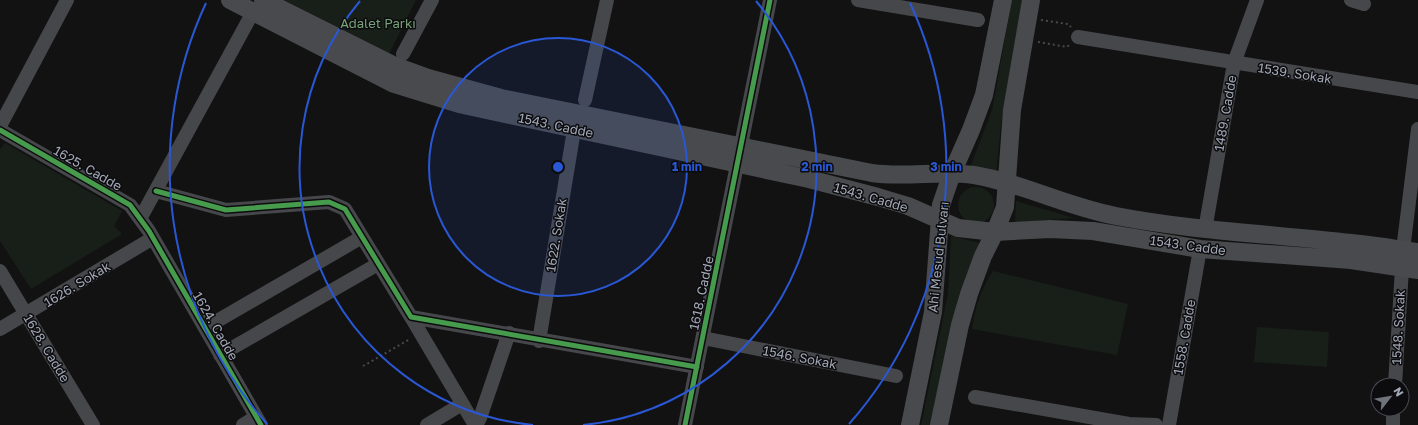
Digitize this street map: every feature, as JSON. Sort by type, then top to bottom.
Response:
[{"type":"main road","name":"1543. Cadde","points":[[230,0],[258,6],[395,66],[428,78],[501,98],[742,146],[842,168],[887,175],[952,173],[983,177],[1091,211],[1206,230],[1353,243],[1411,251]]},
{"type":"main road","name":"Ahi Mesud Bulvarı","points":[[910,425],[933,312],[941,205],[952,173],[971,130],[984,95],[1003,0]]},
{"type":"main road","points":[[939,425],[967,299],[983,256],[996,232],[1005,207],[1012,110],[1031,0]]},
{"type":"main road","name":"1543. Cadde","points":[[258,6],[394,84],[459,104],[809,180],[878,197],[908,206],[958,228],[996,232],[1071,229],[1112,233],[1200,249],[1351,260],[1410,269]]},
{"type":"street","points":[[0,126],[67,0]]},
{"type":"street","points":[[403,54],[432,0]]},
{"type":"street","points":[[585,100],[607,0]]},
{"type":"street","name":"1618. Cadde","points":[[685,425],[770,0]]},
{"type":"street","points":[[858,0],[978,20]]},
{"type":"street","name":"1489. Cadde","points":[[1206,230],[1234,63],[1257,0]]},
{"type":"street","points":[[140,219],[258,6]]},
{"type":"street","name":"1539. Sokak","points":[[1078,37],[1418,92]]},
{"type":"street","points":[[1411,251],[1418,129]]},
{"type":"street","name":"1625. Cadde","points":[[0,130],[130,205],[153,238]]},
{"type":"street","name":"1622. Sokak","points":[[539,341],[574,130]]},
{"type":"street","points":[[156,191],[226,210],[330,202],[346,209],[475,425],[480,418],[509,333]]},
{"type":"street","points":[[205,328],[362,237]]},
{"type":"street","name":"1626. Sokak","points":[[0,329],[153,238]]},
{"type":"street","name":"1624. Cadde","points":[[153,238],[258,421]]},
{"type":"street","name":"1558. Cadde","points":[[1169,425],[1200,249]]},
{"type":"street","points":[[220,355],[378,264]]},
{"type":"street","name":"1548. Sokak","points":[[1396,377],[1410,269]]},
{"type":"street","name":"1628. Cadde","points":[[0,271],[93,425]]},
{"type":"street","points":[[410,317],[509,333],[539,341],[697,367]]},
{"type":"street","name":"1546. Sokak","points":[[703,338],[896,376]]},
{"type":"street","points":[[975,396],[1129,424],[1156,425]]},
{"type":"street","points":[[427,425],[462,404]]},
{"type":"street","points":[[243,425],[258,421]]},
{"type":"path","points":[[1025,39],[1067,47],[1078,37],[1068,24],[1028,18]]},
{"type":"path","points":[[363,366],[420,333]]},
{"type":"green space","name":"Adalet Parkı","points":[[282,0],[416,0],[389,54]]},
{"type":"green space","points":[[1012,0],[1022,0],[1001,124],[996,175],[970,168],[992,110]]},
{"type":"green space","points":[[5,143],[122,211],[114,226],[122,234],[31,289],[0,241],[0,149]]},
{"type":"green space","points":[[980,187],[989,192],[993,198],[993,212],[989,218],[980,223],[972,223],[963,218],[959,212],[958,201],[963,192],[969,188]]},
{"type":"green space","points":[[1016,201],[1074,218],[1015,222]]},
{"type":"green space","points":[[951,236],[980,243],[960,292],[930,425],[921,425],[948,294]]},
{"type":"green space","points":[[993,271],[1128,304],[1117,355],[972,329],[979,298]]},
{"type":"green space","points":[[1257,327],[1329,332],[1327,367],[1254,362]]},
{"type":"cycle path","points":[[685,425],[770,0]]},
{"type":"cycle path","points":[[0,130],[130,205],[149,231],[261,425]]},
{"type":"cycle path","points":[[156,191],[226,210],[329,202],[345,209],[411,317],[697,367]]}]
